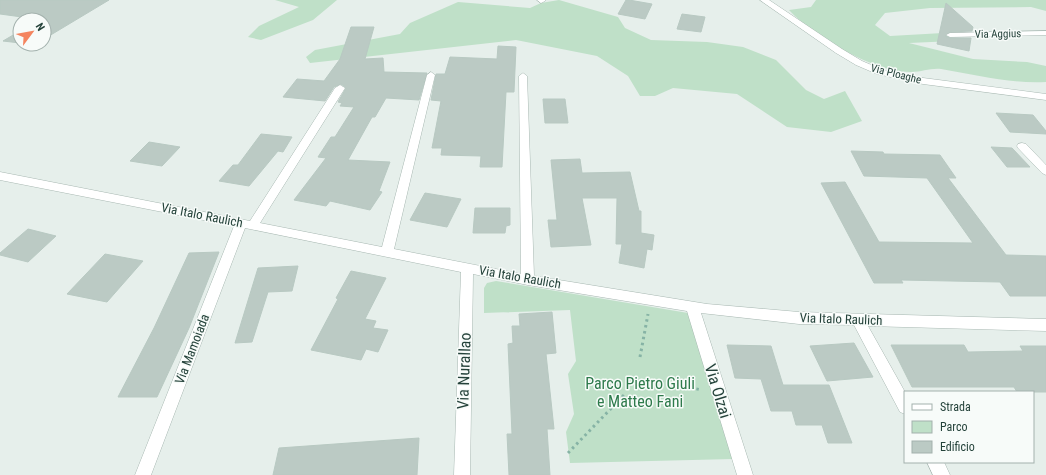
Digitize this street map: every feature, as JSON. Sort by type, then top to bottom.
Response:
[{"type":"street","name":"Via Ploaghe","points":[[764,0],[839,51],[880,72],[923,81],[1046,98]]},
{"type":"street","name":"Via Aggius","points":[[950,35],[1046,33]]},
{"type":"street","points":[[387,252],[431,75]]},
{"type":"street","points":[[523,76],[528,280]]},
{"type":"street","name":"Via Mamoiada","points":[[143,475],[247,224],[340,88]]},
{"type":"street","points":[[1022,146],[1046,171]]},
{"type":"street","name":"Via Italo Raulich","points":[[0,176],[528,280],[692,306],[767,316],[858,320],[1046,324]]},
{"type":"street","name":"Via Nurallao","points":[[462,475],[467,268]]},
{"type":"street","name":"Via Olzai","points":[[692,306],[745,475]]},
{"type":"street","points":[[858,320],[904,405]]},
{"type":"street","points":[[936,463],[942,475]]},
{"type":"path","points":[[640,357],[650,300]]},
{"type":"path","points":[[661,382],[719,393]]},
{"type":"path","points":[[568,453],[626,393]]},
{"type":"green space","points":[[275,0],[337,0],[313,20],[261,40],[248,37],[259,26],[299,7]]},
{"type":"green space","points":[[559,0],[618,17],[625,28],[651,40],[707,42],[743,47],[776,60],[806,90],[824,99],[845,91],[862,121],[831,132],[787,127],[737,94],[673,88],[655,96],[640,96],[628,76],[597,56],[516,40],[310,63],[306,57],[315,50],[400,34],[410,23],[458,2],[530,8],[541,3]]},
{"type":"green space","points":[[816,0],[1046,0],[1046,11],[1031,7],[930,8],[885,13],[875,25],[890,36],[943,33],[954,41],[909,43],[973,59],[1027,62],[1046,66],[1046,82],[1020,82],[941,69],[911,72],[896,71],[863,60],[813,31],[789,10],[811,7]]},
{"type":"green space","name":"Parco Pietro Giuli e Matteo Fani","points":[[496,281],[688,313],[733,459],[570,463],[566,432],[574,414],[568,374],[576,361],[570,310],[484,313],[484,288],[487,283]]},
{"type":"building","points":[[0,0],[109,0],[52,34],[52,12],[12,12],[12,16],[0,14]]},
{"type":"building","points":[[626,0],[652,4],[645,19],[618,14]]},
{"type":"building","points":[[946,3],[973,27],[972,31],[950,32],[945,36],[950,38],[971,38],[969,51],[937,44]]},
{"type":"building","points":[[682,14],[705,17],[701,32],[677,29]]},
{"type":"building","points":[[351,27],[374,27],[365,59],[383,58],[384,72],[427,73],[419,100],[386,98],[375,117],[372,117],[348,160],[390,162],[379,191],[382,192],[370,210],[330,201],[326,206],[294,200],[326,158],[318,157],[331,137],[335,137],[354,107],[340,106],[342,103],[338,102],[346,88],[341,84],[334,87],[325,101],[283,97],[297,79],[324,81],[340,59]]},
{"type":"building","points":[[12,36],[12,42],[3,41]]},
{"type":"building","points":[[498,46],[516,47],[514,92],[506,92],[502,167],[480,167],[481,156],[441,155],[442,148],[432,148],[441,101],[431,100],[436,74],[445,74],[450,57],[497,59]]},
{"type":"building","points":[[543,99],[565,99],[568,123],[545,123]]},
{"type":"building","points":[[996,113],[1033,115],[1046,131],[1046,134],[1010,132]]},
{"type":"building","points":[[261,134],[292,137],[283,152],[278,151],[249,186],[219,181],[233,165],[238,165]]},
{"type":"building","points":[[149,142],[180,147],[162,166],[130,161]]},
{"type":"building","points":[[991,147],[1012,148],[1030,167],[1007,167]]},
{"type":"building","points":[[851,151],[883,152],[884,154],[940,155],[956,178],[948,178],[1006,255],[1046,256],[1046,296],[1010,296],[1000,282],[901,280],[903,283],[874,283],[821,183],[845,182],[879,242],[973,243],[927,178],[864,176]]},
{"type":"building","points":[[580,159],[582,173],[630,172],[639,211],[641,211],[641,233],[654,235],[652,250],[647,249],[644,268],[619,263],[622,244],[616,244],[617,198],[582,198],[591,245],[551,247],[548,220],[557,220],[551,160]]},
{"type":"building","points":[[425,193],[461,199],[447,227],[410,220]]},
{"type":"building","points":[[475,208],[510,208],[510,225],[506,226],[505,233],[473,233]]},
{"type":"building","points":[[28,229],[56,236],[28,262],[0,255],[0,253]]},
{"type":"building","points":[[219,252],[189,328],[157,397],[118,397],[154,328],[189,253]]},
{"type":"building","points":[[105,254],[143,261],[107,302],[67,294]]},
{"type":"building","points":[[298,266],[292,291],[268,292],[252,342],[235,343],[258,268]]},
{"type":"building","points":[[351,271],[386,278],[365,319],[376,321],[373,328],[388,330],[378,352],[366,349],[361,360],[311,350]]},
{"type":"building","points":[[552,312],[556,353],[546,354],[554,429],[547,429],[550,475],[509,475],[507,434],[512,434],[508,344],[513,343],[512,326],[520,326],[519,314]]},
{"type":"building","points":[[854,343],[873,377],[827,381],[810,346]]},
{"type":"building","points":[[727,345],[771,346],[783,385],[829,385],[852,443],[828,443],[822,425],[796,425],[792,411],[771,411],[761,379],[735,378]]},
{"type":"building","points":[[891,345],[964,345],[968,352],[1023,351],[1020,346],[1046,346],[1046,392],[1016,391],[1014,387],[912,387]]},
{"type":"building","points":[[419,438],[417,475],[273,475],[279,448]]}]
